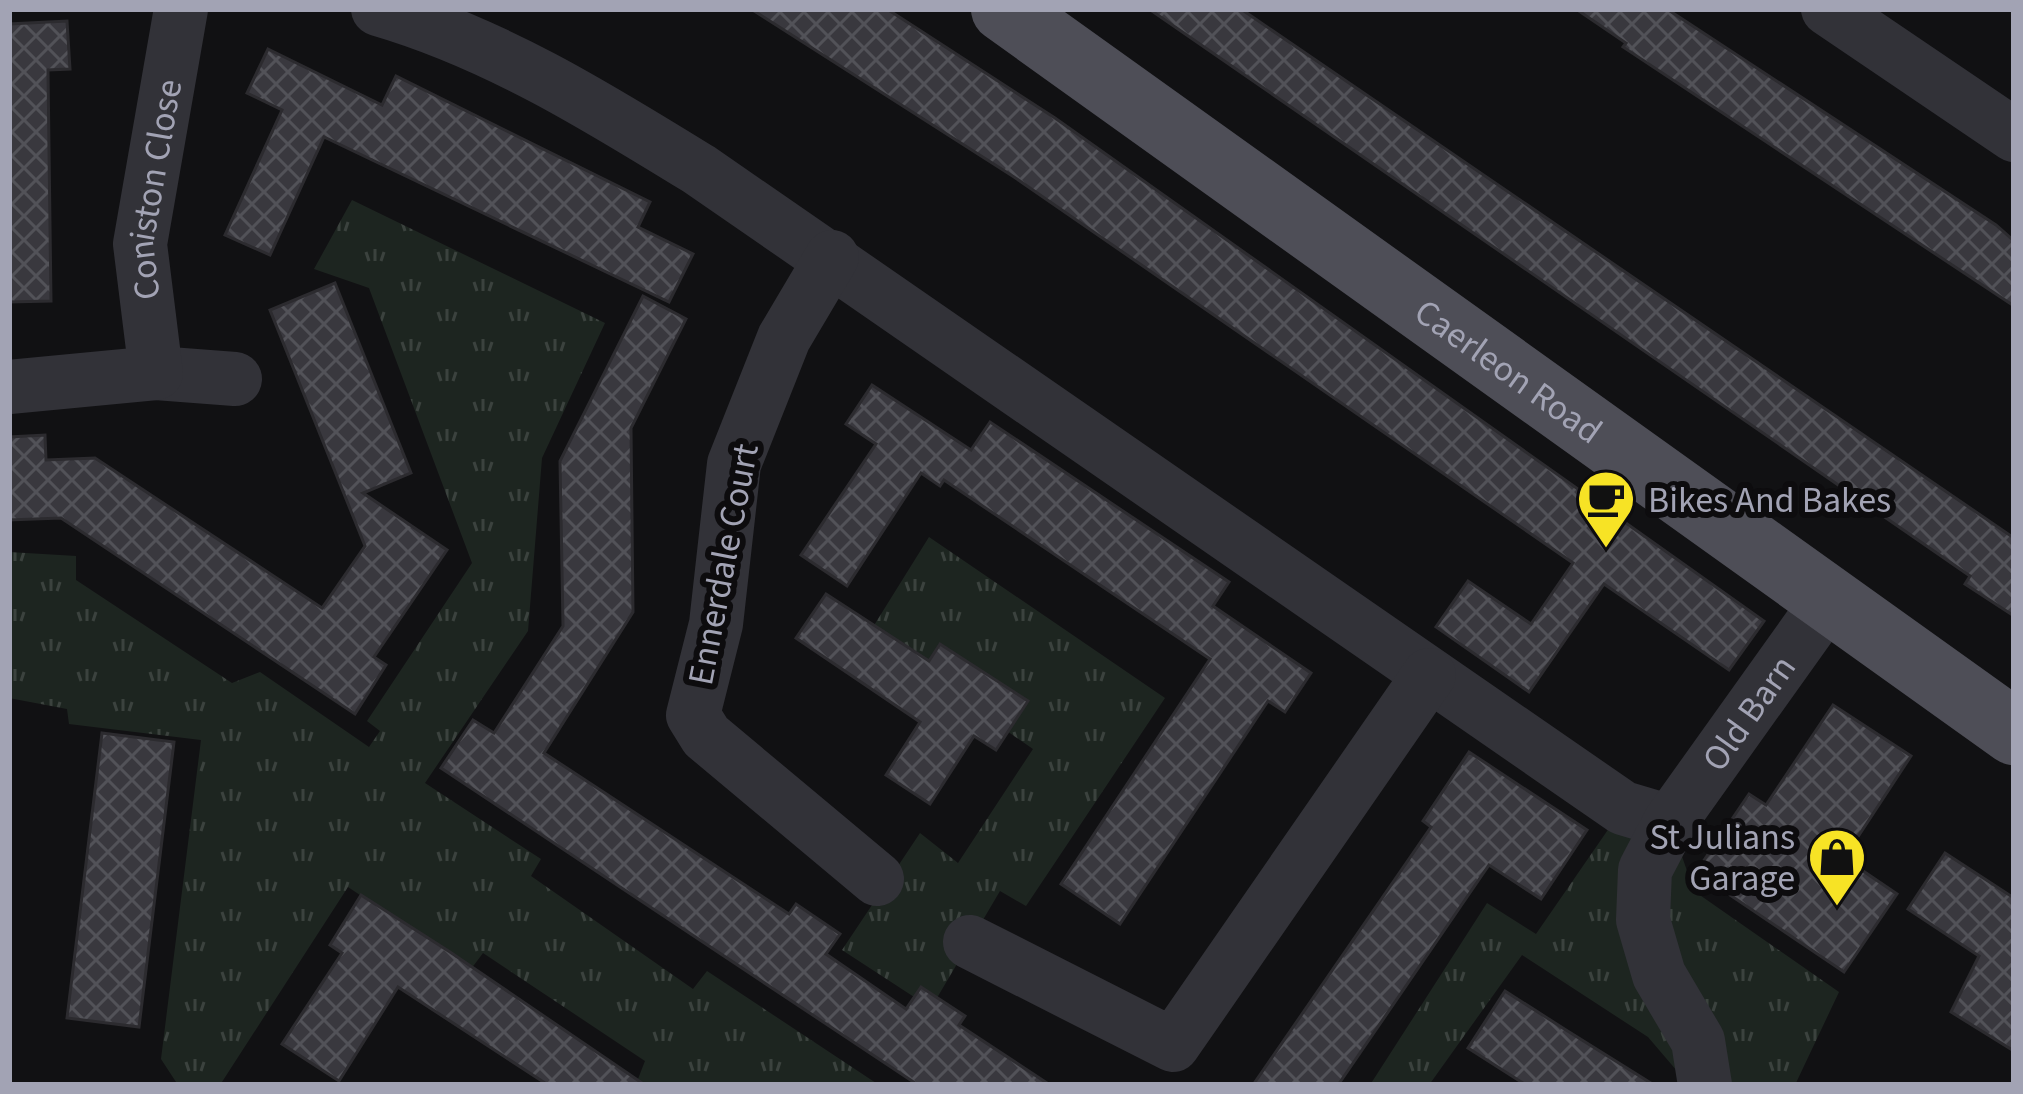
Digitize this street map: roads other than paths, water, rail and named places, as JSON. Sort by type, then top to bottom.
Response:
[{"type":"main road","name":"Caerleon Road","points":[[1004,9],[2014,732]]},
{"type":"street","name":"Coniston Close","points":[[156,373],[140,244],[181,9]]},
{"type":"street","points":[[378,9],[438,27],[581,97],[832,257],[1623,808],[1670,822]]},
{"type":"street","points":[[1828,9],[2014,135]]},
{"type":"street","name":"Ennerdale Court","points":[[832,257],[784,338],[734,464],[716,624],[693,715],[706,736],[877,879]]},
{"type":"street","points":[[9,388],[156,373],[235,379]]},
{"type":"street","name":"Old Barn","points":[[1706,1085],[1698,1040],[1659,975],[1642,920],[1645,870],[1670,822],[1827,602]]},
{"type":"street","points":[[970,942],[1174,1046],[1429,675]]},
{"type":"place","name":"Bikes And Bakes","points":[[1606,550]]},
{"type":"place","name":"St Julians Garage","points":[[1837,908]]}]
